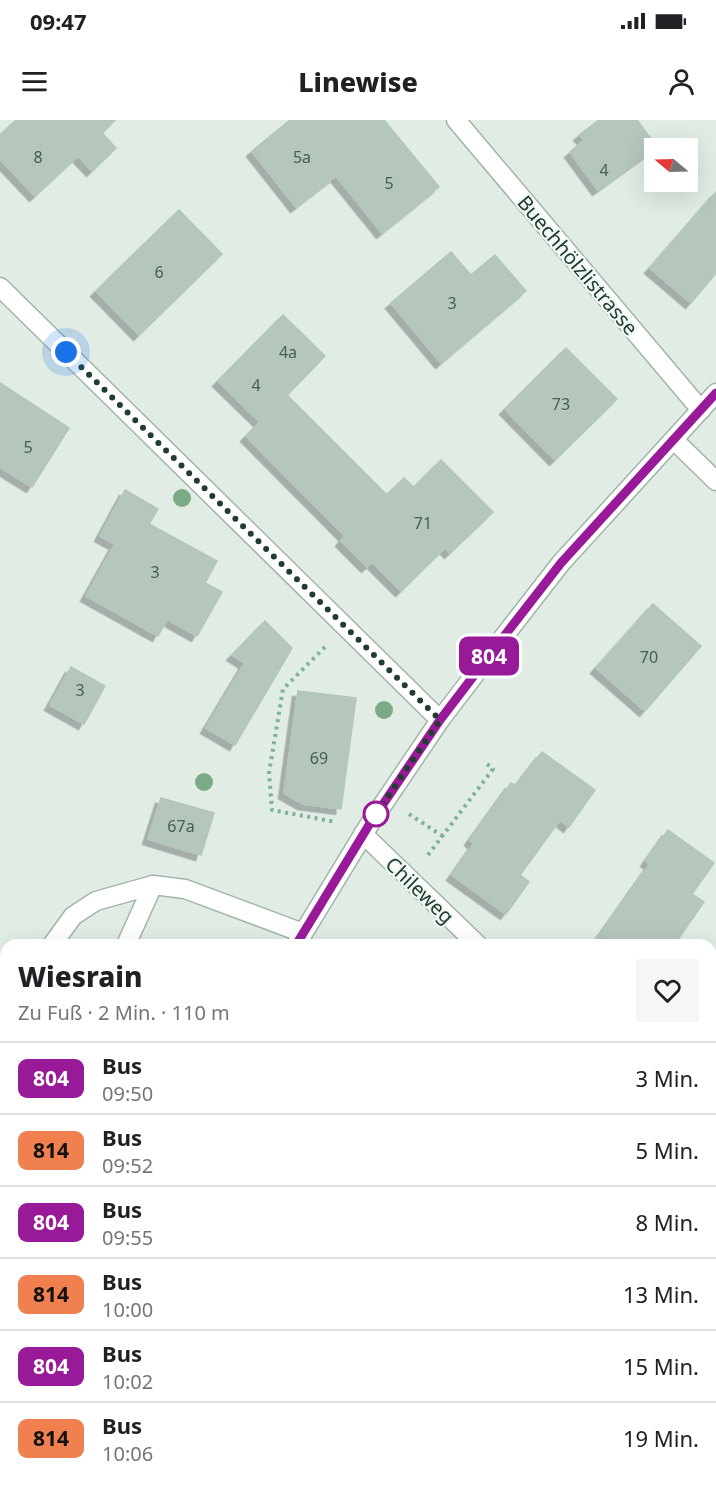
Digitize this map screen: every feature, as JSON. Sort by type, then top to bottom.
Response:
[{"type":"street","name":"Buechhölzlistrasse","points":[[456,120],[701,410]]},
{"type":"street","points":[[0,287],[440,720]]},
{"type":"street","points":[[56,939],[73,916],[96,901],[153,885],[185,889],[300,939],[363,834],[440,720],[561,563],[716,393]]},
{"type":"street","points":[[674,440],[716,481]]},
{"type":"street","name":"Chileweg","points":[[363,834],[472,939]]},
{"type":"street","points":[[129,939],[153,885]]},
{"type":"path","points":[[345,627],[283,689],[269,773],[272,810],[331,820],[363,834]]},
{"type":"path","points":[[409,879],[444,837],[493,769],[487,764]]},
{"type":"path","points":[[386,800],[444,837]]},
{"type":"building","points":[[16,120],[115,120],[102,133],[116,148],[92,171],[78,156],[35,196],[0,159],[0,135]]},
{"type":"building","points":[[290,120],[384,120],[439,187],[382,233],[336,176],[296,207],[252,151]]},
{"type":"building","points":[[599,120],[637,120],[650,138],[644,138],[644,156],[598,190],[570,152],[584,140],[579,135]]},
{"type":"building","points":[[716,192],[716,273],[691,303],[650,268]]},
{"type":"building","points":[[179,210],[222,254],[139,335],[96,291]]},
{"type":"building","points":[[451,252],[471,275],[495,255],[526,291],[441,363],[391,303]]},
{"type":"building","points":[[283,315],[325,356],[287,395],[387,495],[404,478],[414,487],[441,460],[493,512],[450,553],[445,548],[401,591],[372,562],[367,567],[341,541],[345,536],[246,436],[260,422],[218,381]]},
{"type":"building","points":[[566,348],[617,399],[555,460],[505,409]]},
{"type":"building","points":[[0,383],[69,428],[32,487],[0,467]]},
{"type":"building","points":[[125,490],[158,509],[149,524],[217,561],[205,583],[222,592],[197,636],[167,619],[158,636],[86,596],[115,544],[100,536]]},
{"type":"building","points":[[653,604],[701,646],[645,711],[596,668]]},
{"type":"building","points":[[265,621],[292,648],[235,745],[206,728],[245,663],[232,655]]},
{"type":"building","points":[[71,667],[105,686],[84,724],[50,705]]},
{"type":"building","points":[[298,691],[356,698],[341,809],[303,804],[284,793]]},
{"type":"building","points":[[542,752],[595,790],[569,827],[560,820],[520,875],[529,882],[506,914],[452,875],[474,844],[470,840],[511,783],[516,786]]},
{"type":"building","points":[[161,798],[214,813],[201,855],[148,839]]},
{"type":"building","points":[[668,830],[714,863],[692,894],[704,902],[678,939],[597,939],[650,864],[646,861]]},
{"type":"bus line","name":"804","points":[[300,939],[369,825],[440,720],[561,563],[716,393]]},
{"type":"route","points":[[66,352],[440,720],[376,814]]}]
